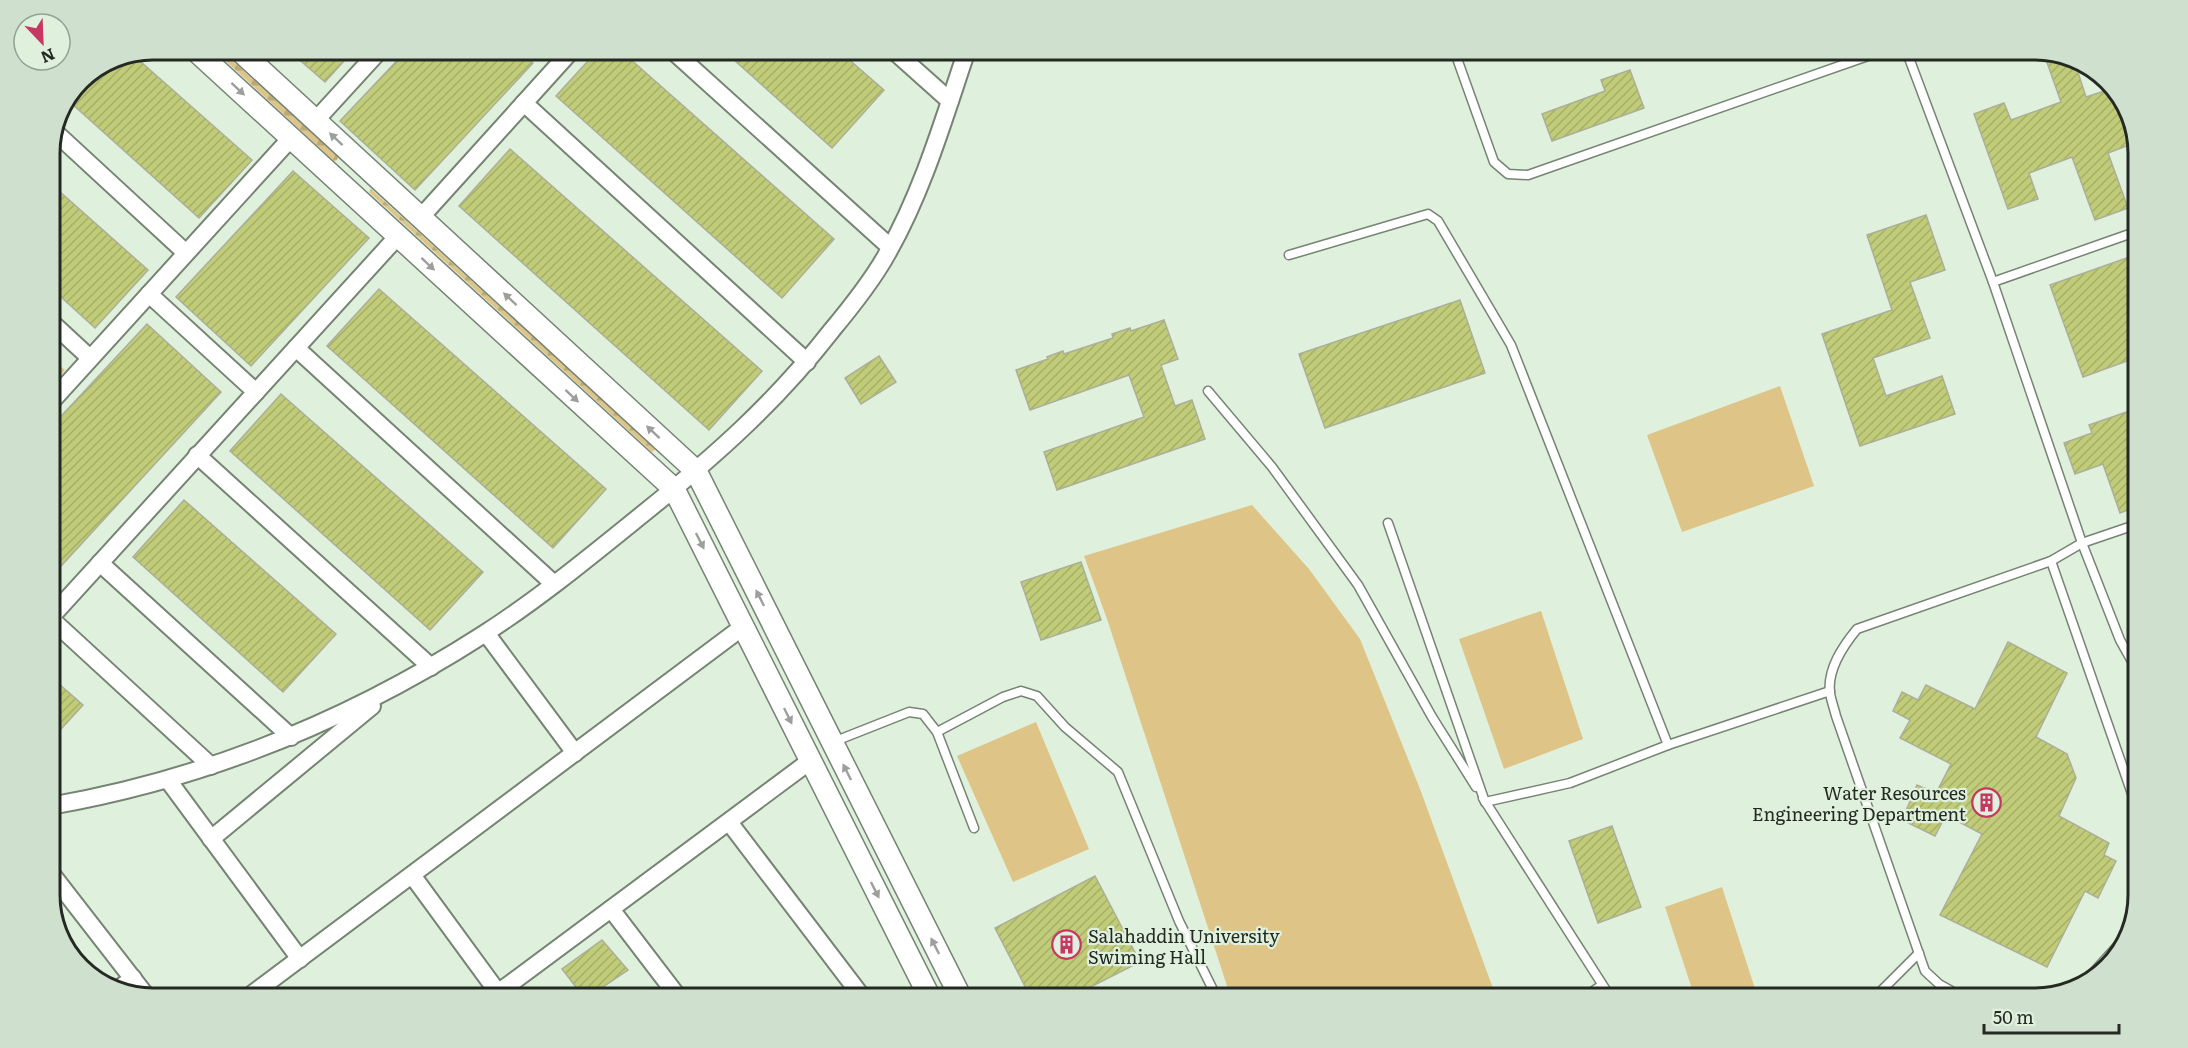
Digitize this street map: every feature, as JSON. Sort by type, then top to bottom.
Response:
[{"type":"street","points":[[206,60],[674,489],[924,988]]},
{"type":"street","points":[[250,60],[696,471],[956,988]]},
{"type":"street","points":[[316,120],[371,60]]},
{"type":"street","points":[[421,217],[524,103],[557,60]]},
{"type":"street","points":[[683,60],[890,247]]},
{"type":"street","points":[[904,60],[950,101]]},
{"type":"street","points":[[60,804],[168,780],[250,753],[291,737],[431,667],[486,633],[554,584],[696,471],[745,428],[807,362],[853,305],[890,247],[916,191],[964,60]]},
{"type":"street","points":[[524,103],[807,362]]},
{"type":"street","points":[[61,138],[186,253]]},
{"type":"street","points":[[60,392],[291,138]]},
{"type":"street","points":[[345,188],[365,166]]},
{"type":"street","points":[[60,607],[398,236]]},
{"type":"street","points":[[149,294],[256,392]]},
{"type":"street","points":[[60,330],[90,358]]},
{"type":"street","points":[[296,348],[554,584]]},
{"type":"street","points":[[197,455],[431,667]]},
{"type":"street","points":[[100,563],[291,737]]},
{"type":"street","points":[[262,988],[744,626]]},
{"type":"street","points":[[60,627],[211,766]]},
{"type":"street","points":[[486,633],[575,753]]},
{"type":"street","points":[[211,839],[398,684]]},
{"type":"street","points":[[509,988],[810,761]]},
{"type":"street","points":[[168,780],[300,959]]},
{"type":"street","points":[[729,822],[855,988]]},
{"type":"street","points":[[412,875],[491,988]]},
{"type":"street","points":[[60,885],[139,986]]},
{"type":"street","points":[[611,909],[670,988]]},
{"type":"street","points":[[931,988],[949,974]]},
{"type":"street","points":[[126,983],[133,978]]},
{"type":"lane","points":[[1458,60],[1494,162],[1508,174],[1528,175],[1856,60]]},
{"type":"lane","points":[[1910,60],[1993,282],[2082,543],[2120,640],[2128,654]]},
{"type":"lane","points":[[1289,255],[1428,214],[1438,221],[1511,345],[1668,745]]},
{"type":"lane","points":[[1993,282],[2128,235]]},
{"type":"lane","points":[[1208,391],[1272,467],[1358,585],[1432,717],[1604,988]]},
{"type":"lane","points":[[1388,523],[1485,802]]},
{"type":"lane","points":[[1946,988],[1925,971],[1836,716],[1830,691],[1833,669],[1841,649],[1857,629],[2051,561],[2082,543],[2128,527]]},
{"type":"lane","points":[[2051,561],[2128,780]]},
{"type":"lane","points":[[937,732],[1021,690],[1037,696],[1065,727],[1118,772],[1179,921],[1212,988]]},
{"type":"lane","points":[[1485,802],[1570,783],[1668,745],[1830,691]]},
{"type":"lane","points":[[832,742],[909,712],[923,714],[937,732],[974,828]]},
{"type":"lane","points":[[1885,988],[1919,953]]},
{"type":"lane","points":[[1598,988],[1602,985]]},
{"type":"green space","points":[[225,60],[232,60],[338,157],[334,161]]},
{"type":"green space","points":[[371,189],[656,449],[652,452],[369,192]]},
{"type":"green space","points":[[60,366],[65,370],[60,376]]},
{"type":"green space","points":[[1780,386],[1814,486],[1682,532],[1647,435]]},
{"type":"green space","points":[[1252,505],[1309,569],[1360,639],[1420,789],[1493,988],[1228,988],[1107,619],[1084,556]]},
{"type":"green space","points":[[1541,611],[1583,739],[1504,769],[1459,639]]},
{"type":"green space","points":[[1036,722],[1089,849],[1013,882],[957,756]]},
{"type":"green space","points":[[1722,887],[1755,988],[1692,988],[1665,907]]},
{"type":"building","points":[[300,60],[345,60],[325,82]]},
{"type":"building","points":[[398,60],[530,60],[533,63],[415,190],[340,121]]},
{"type":"building","points":[[589,60],[631,60],[834,239],[782,298],[556,96]]},
{"type":"building","points":[[734,60],[850,60],[884,90],[832,148]]},
{"type":"building","points":[[140,61],[252,160],[199,218],[74,105],[79,96],[106,72]]},
{"type":"building","points":[[2047,61],[2077,70],[2086,97],[2104,91],[2112,101],[2123,123],[2128,146],[2108,153],[2128,208],[2095,220],[2072,157],[2029,173],[2038,199],[2008,209],[1974,114],[2004,103],[2011,120],[2061,102]]},
{"type":"building","points":[[1630,70],[1644,108],[1552,141],[1542,114],[1605,91],[1601,80]]},
{"type":"building","points":[[510,149],[762,371],[709,430],[459,206]]},
{"type":"building","points":[[293,171],[369,238],[251,366],[176,297]]},
{"type":"building","points":[[60,192],[148,270],[95,328],[60,296]]},
{"type":"building","points":[[1926,215],[1945,270],[1910,282],[1930,338],[1873,358],[1886,396],[1942,376],[1955,414],[1860,446],[1822,334],[1892,310],[1867,235]]},
{"type":"building","points":[[2128,258],[2128,361],[2083,377],[2050,285]]},
{"type":"building","points":[[379,289],[606,489],[553,548],[327,346]]},
{"type":"building","points":[[1460,300],[1485,373],[1325,428],[1299,354]]},
{"type":"building","points":[[1164,320],[1178,359],[1161,365],[1175,406],[1192,400],[1205,439],[1057,490],[1044,452],[1144,417],[1129,375],[1030,410],[1016,370],[1063,351],[1064,354],[1113,338],[1112,334],[1130,328],[1131,331]]},
{"type":"building","points":[[147,324],[221,392],[60,567],[60,417]]},
{"type":"building","points":[[879,356],[896,382],[861,404],[845,378]]},
{"type":"building","points":[[281,394],[483,572],[430,630],[230,451]]},
{"type":"building","points":[[2128,411],[2128,510],[2120,513],[2103,464],[2075,474],[2064,443],[2092,433],[2089,425]]},
{"type":"building","points":[[184,500],[336,634],[283,692],[133,557]]},
{"type":"building","points":[[1081,562],[1101,620],[1041,640],[1021,582]]},
{"type":"building","name":"Water Resources Engineering Department","points":[[2008,642],[2067,673],[2036,737],[2067,754],[2076,778],[2059,816],[2109,843],[2104,855],[2116,861],[2098,898],[2085,891],[2047,967],[1940,915],[1982,834],[1946,815],[1935,836],[1902,820],[1917,785],[1936,793],[1951,764],[1900,738],[1910,720],[1893,711],[1902,692],[1918,700],[1926,685],[1975,709]]},
{"type":"building","points":[[60,685],[83,705],[60,730]]},
{"type":"building","points":[[1612,826],[1641,907],[1598,923],[1569,841]]},
{"type":"building","name":"Salahaddin University Swiming Hall","points":[[1095,876],[1140,962],[1089,988],[1026,988],[995,928]]},
{"type":"building","points":[[602,940],[628,970],[601,988],[577,988],[562,969]]},
{"type":"place","name":"Water Resources Engineering Department","points":[[1987,802]]},
{"type":"place","name":"Salahaddin University Swiming Hall","points":[[1067,945]]}]
